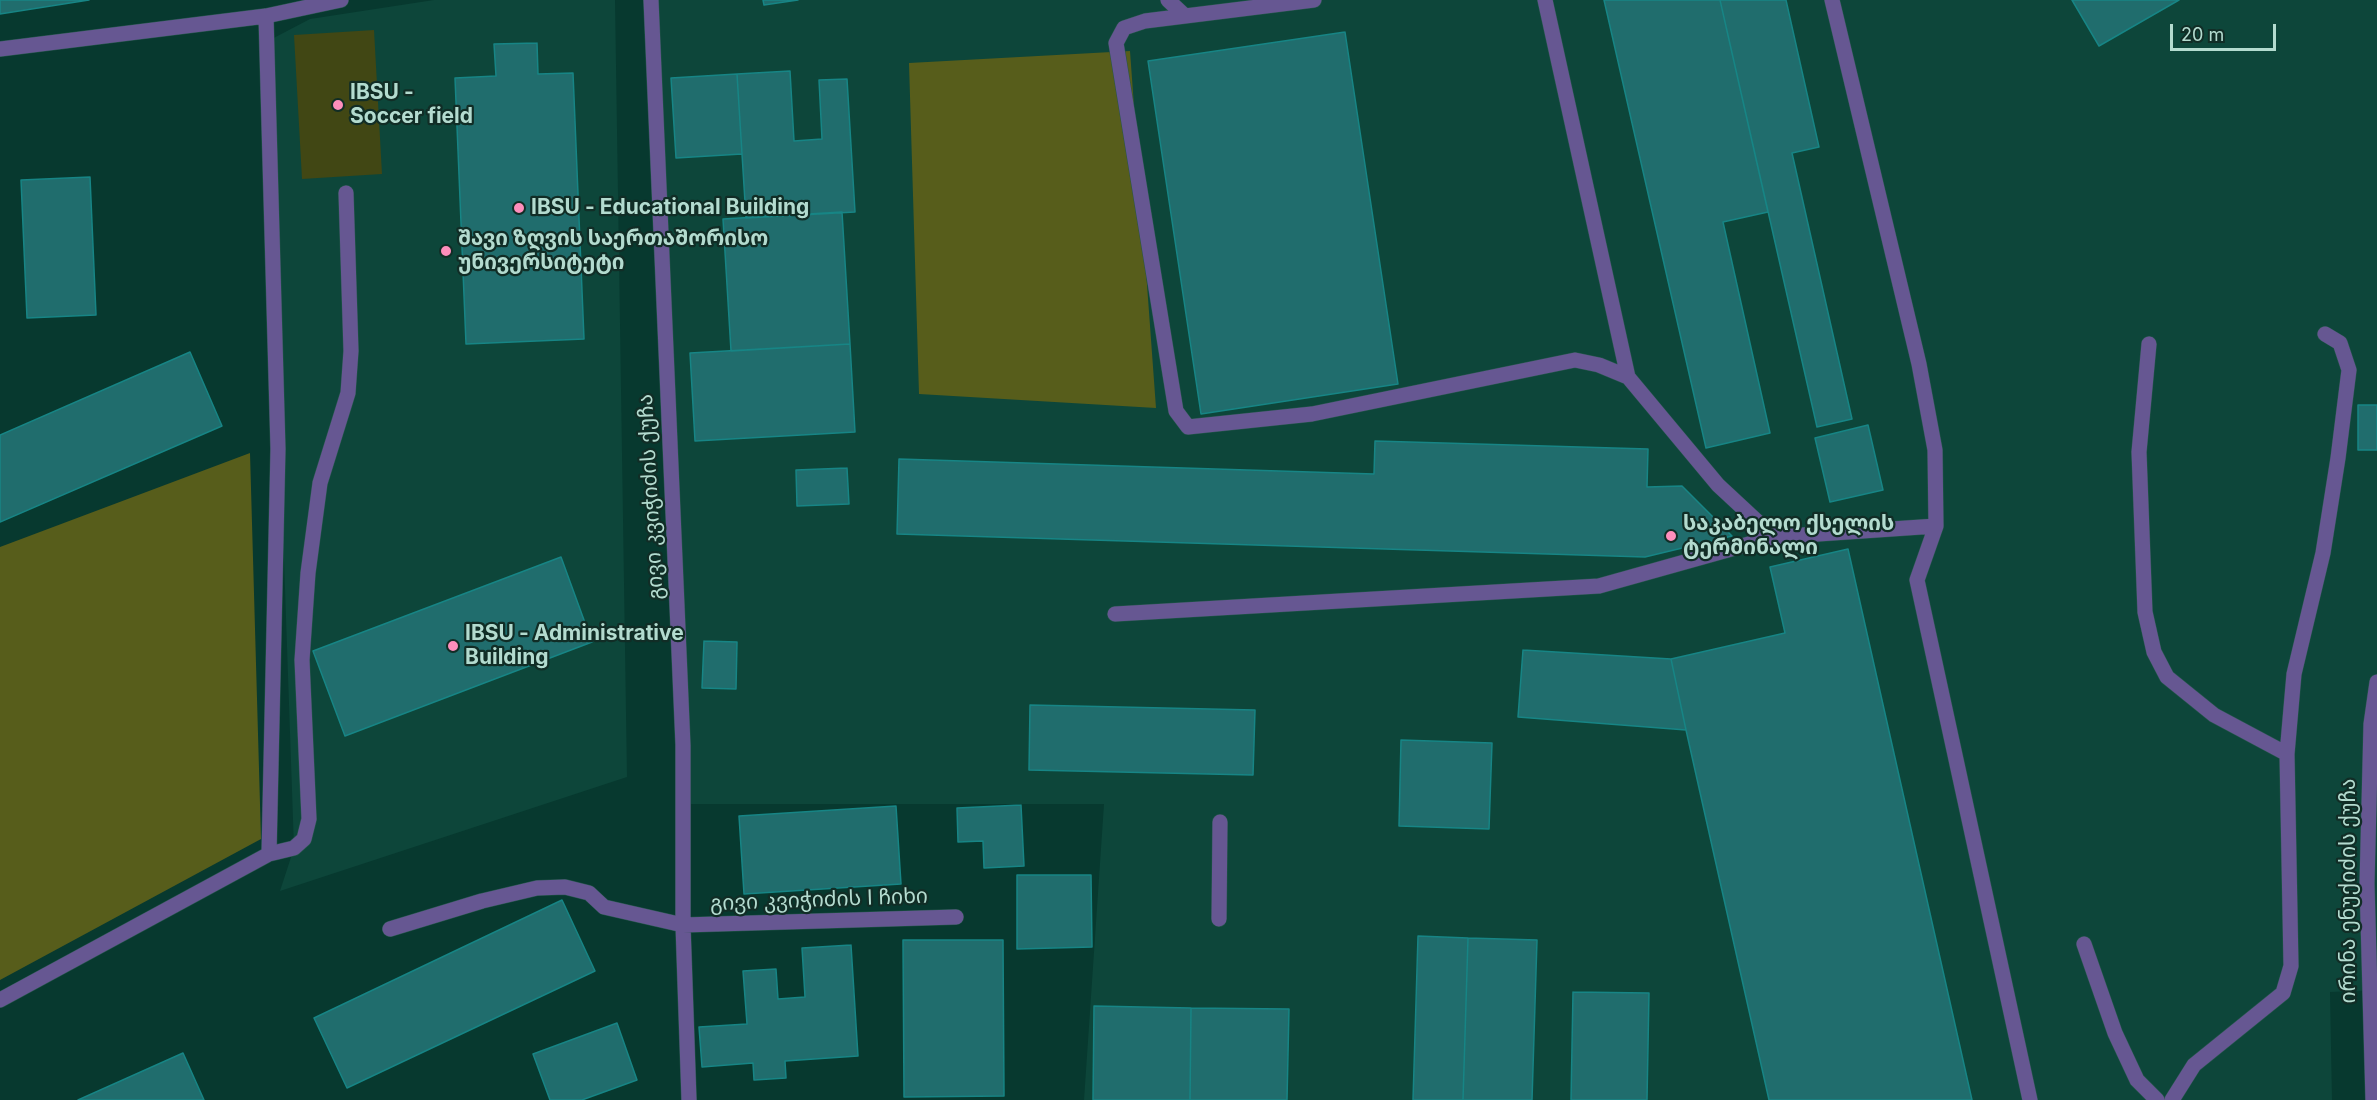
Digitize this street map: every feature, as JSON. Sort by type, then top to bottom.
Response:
[{"type":"street","points":[[0,49],[266,16],[341,0]]},
{"type":"street","name":"გივი კვიჭიძის ქუჩა","points":[[651,0],[683,745],[683,925],[689,1100]]},
{"type":"street","points":[[1168,0],[1185,16]]},
{"type":"street","points":[[1314,0],[1145,21],[1124,28],[1116,44],[1176,411],[1188,427],[1312,414],[1575,360],[1599,365],[1628,377]]},
{"type":"street","points":[[1545,0],[1628,377],[1718,485],[1774,537]]},
{"type":"street","points":[[1832,0],[1919,364],[1935,450],[1936,526],[1917,580],[2030,1100]]},
{"type":"street","points":[[266,16],[279,449],[269,854]]},
{"type":"street","points":[[0,1000],[269,854],[294,848],[304,839],[309,819],[302,660],[308,573],[320,483],[348,393],[351,351],[346,193]]},
{"type":"street","points":[[2172,1100],[2194,1065],[2283,993],[2291,966],[2287,754],[2294,674],[2323,553],[2349,370],[2340,343],[2325,334]]},
{"type":"street","points":[[2149,344],[2139,452],[2145,612],[2154,652],[2167,677],[2214,715],[2287,754]]},
{"type":"street","points":[[1115,614],[1599,586],[1774,537],[1936,526]]},
{"type":"street","name":"ირინა ენუქიძის ქუჩა","points":[[2373,1100],[2372,884],[2374,724],[2377,682]]},
{"type":"street","points":[[1219,919],[1220,822]]},
{"type":"street","name":"გივი კვიჭიძის I ჩიხი","points":[[390,930],[482,901],[537,888],[565,886],[589,893],[604,907],[683,925],[956,917]]},
{"type":"street","points":[[2084,944],[2115,1033],[2137,1080],[2157,1100]]},
{"type":"shaded area","name":"შავი ზღვის საერთაშორისო უნივერსიტეტი","points":[[434,0],[615,0],[627,777],[280,891],[294,848],[266,42],[310,19]]},
{"type":"shaded area","points":[[656,0],[2377,0],[2377,990],[2330,992],[2332,1100],[1084,1100],[1104,804],[684,804]]},
{"type":"shaded area","name":"IBSU - Soccer field","points":[[374,30],[382,174],[302,179],[294,35]]},
{"type":"green space","points":[[1130,51],[1156,408],[919,394],[909,63]]},
{"type":"green space","points":[[250,453],[261,839],[0,980],[0,547]]},
{"type":"building","points":[[0,0],[89,0],[0,14]]},
{"type":"building","points":[[763,0],[798,0],[764,5]]},
{"type":"building","points":[[1604,0],[1720,0],[1768,212],[1723,222],[1770,433],[1706,448]]},
{"type":"building","points":[[1720,0],[1786,0],[1819,147],[1792,153],[1852,419],[1817,427]]},
{"type":"building","points":[[2072,0],[2179,0],[2099,46]]},
{"type":"building","points":[[1345,32],[1398,384],[1201,414],[1148,61]]},
{"type":"building","name":"IBSU - Educational Building","points":[[537,43],[538,74],[573,73],[584,339],[466,344],[455,78],[496,76],[494,44]]},
{"type":"building","points":[[790,71],[794,141],[822,139],[819,80],[847,79],[855,212],[746,218],[737,74]]},
{"type":"building","points":[[737,74],[742,154],[676,158],[671,78]]},
{"type":"building","points":[[90,177],[96,315],[27,318],[21,180]]},
{"type":"building","points":[[842,212],[850,344],[731,351],[723,219]]},
{"type":"building","points":[[850,344],[855,432],[695,441],[690,353]]},
{"type":"building","points":[[190,352],[222,426],[0,522],[0,435]]},
{"type":"building","points":[[2358,405],[2377,405],[2377,450],[2358,450]]},
{"type":"building","points":[[1868,425],[1883,490],[1830,502],[1815,438]]},
{"type":"building","points":[[1375,441],[1648,449],[1647,487],[1682,486],[1732,536],[1645,557],[897,534],[899,459],[1374,474]]},
{"type":"building","points":[[847,468],[849,504],[797,506],[796,470]]},
{"type":"building","points":[[1848,549],[1972,1100],[1769,1100],[1671,659],[1785,633],[1770,567]]},
{"type":"building","name":"IBSU - Administrative Building","points":[[561,557],[592,642],[345,736],[313,651]]},
{"type":"building","points":[[704,641],[737,642],[736,689],[702,688]]},
{"type":"building","points":[[1523,650],[1671,659],[1686,730],[1518,717]]},
{"type":"building","points":[[1030,705],[1255,710],[1253,775],[1029,770]]},
{"type":"building","points":[[1401,740],[1492,743],[1489,829],[1399,826]]},
{"type":"building","points":[[1021,805],[1024,866],[984,868],[983,841],[958,842],[957,808]]},
{"type":"building","points":[[896,806],[901,884],[744,894],[739,816]]},
{"type":"building","points":[[1017,875],[1091,875],[1092,947],[1017,949]]},
{"type":"building","points":[[562,900],[595,971],[347,1088],[314,1018]]},
{"type":"building","points":[[1418,936],[1468,938],[1463,1100],[1413,1100]]},
{"type":"building","points":[[1468,938],[1537,940],[1532,1100],[1463,1100]]},
{"type":"building","points":[[903,940],[1003,940],[1004,1096],[904,1097]]},
{"type":"building","points":[[851,945],[858,1056],[785,1061],[786,1078],[754,1080],[753,1063],[702,1067],[699,1027],[747,1024],[743,971],[776,969],[778,999],[805,997],[802,948]]},
{"type":"building","points":[[1573,992],[1649,993],[1647,1100],[1571,1100]]},
{"type":"building","points":[[1094,1006],[1191,1008],[1190,1100],[1093,1100]]},
{"type":"building","points":[[1191,1008],[1289,1009],[1287,1100],[1190,1100]]},
{"type":"building","points":[[617,1023],[637,1080],[582,1100],[550,1100],[533,1054]]},
{"type":"building","points":[[183,1053],[204,1100],[78,1100]]},
{"type":"place","name":"IBSU - Soccer field","points":[[338,105]]},
{"type":"place","name":"IBSU - Educational Building","points":[[519,208]]},
{"type":"place","name":"შავი ზღვის საერთაშორისო უნივერსიტეტი","points":[[446,251]]},
{"type":"place","name":"საკაბელო ქსელის ტერმინალი","points":[[1671,536]]},
{"type":"place","name":"IBSU - Administrative Building","points":[[453,646]]}]
